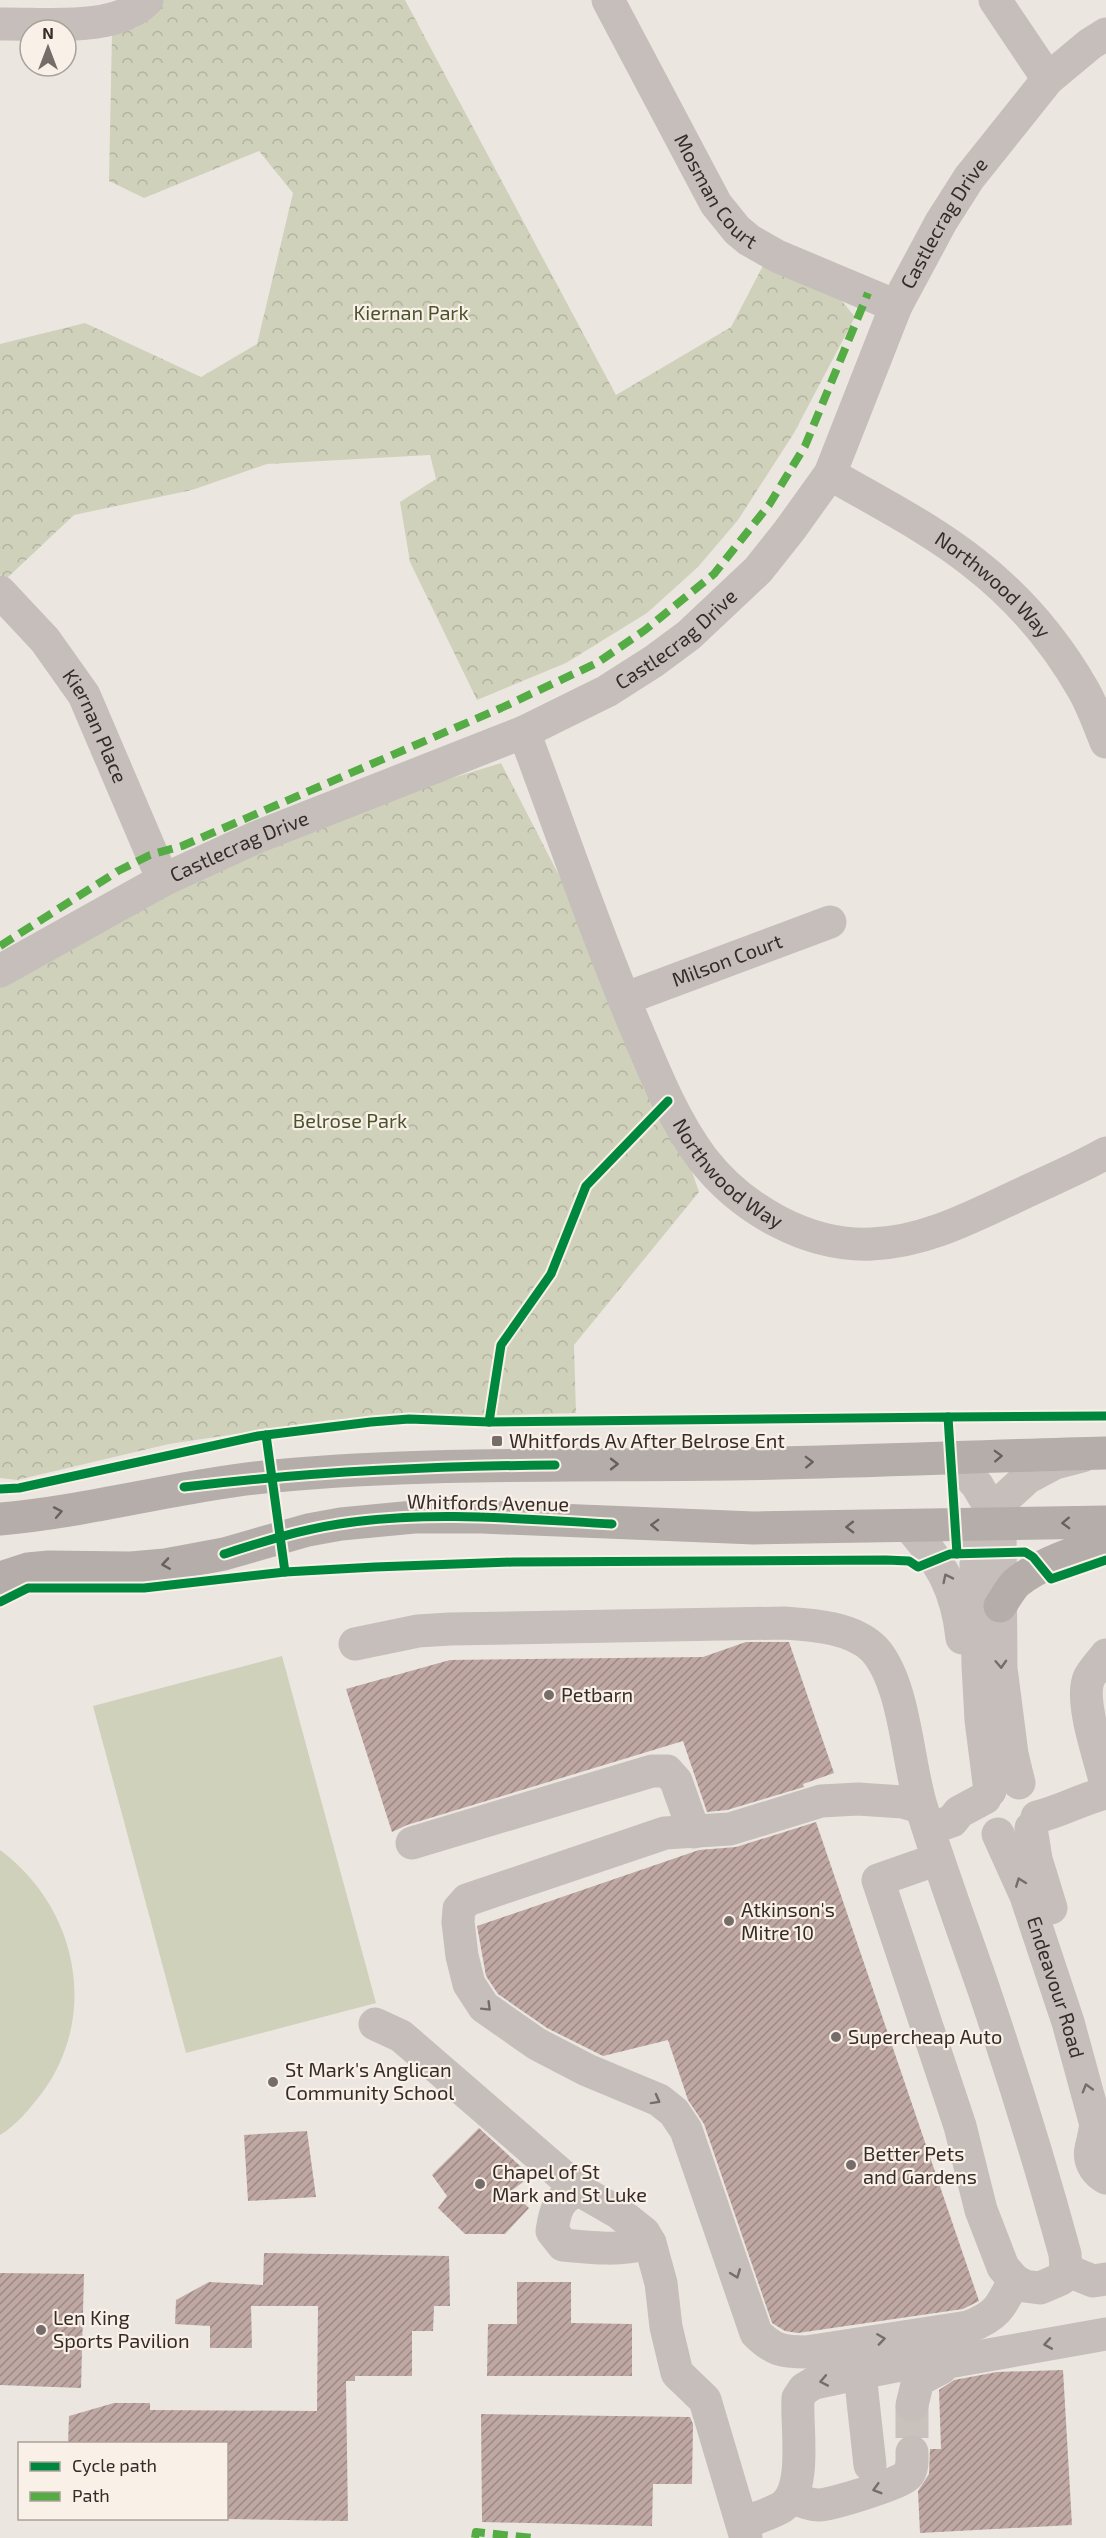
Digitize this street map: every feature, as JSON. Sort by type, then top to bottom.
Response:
[{"type":"main road","name":"Whitfords Avenue","points":[[0,1519],[41,1515],[184,1487],[276,1476],[490,1465],[732,1464],[1098,1454]]},
{"type":"main road","name":"Whitfords Avenue","points":[[0,1578],[28,1569],[49,1567],[131,1568],[165,1565],[224,1554],[308,1530],[341,1524],[414,1517],[482,1517],[754,1528],[909,1526],[994,1521],[1106,1522]]},
{"type":"main road","points":[[1000,1606],[1015,1584],[1042,1567],[1093,1547],[1106,1546]]},
{"type":"street","points":[[0,24],[107,21],[137,10],[147,0]]},
{"type":"street","name":"Mosman Court","points":[[608,0],[716,204],[737,230],[749,240],[777,256],[896,306]]},
{"type":"street","points":[[995,0],[1048,79]]},
{"type":"street","name":"Castlecrag Drive","points":[[0,971],[162,880],[257,837],[524,732],[607,691],[689,635],[758,570],[830,474],[896,306],[941,222],[969,178],[1048,79],[1090,44],[1106,34]]},
{"type":"street","name":"Northwood Way","points":[[830,474],[939,538],[973,562],[1027,611],[1056,649],[1096,688],[1106,742]]},
{"type":"street","name":"Kiernan Place","points":[[0,592],[45,640],[84,695],[162,880]]},
{"type":"street","name":"Northwood Way","points":[[524,732],[624,999],[668,1101],[703,1160],[725,1183],[787,1228],[819,1238],[846,1243],[872,1244],[909,1239],[952,1226],[1106,1153]]},
{"type":"street","name":"Milson Court","points":[[624,999],[830,922]]},
{"type":"street","name":"Endeavour Road","points":[[1098,1454],[1055,1463],[1027,1478],[1004,1500],[994,1521],[980,1539],[976,1564],[981,1720],[986,1754],[1010,1809],[1036,1859],[1059,1936],[1106,2072]]},
{"type":"street","points":[[951,1457],[977,1485],[994,1521]]},
{"type":"street","name":"Endeavour Road","points":[[994,1521],[1000,1606],[1001,1668],[1012,1754],[1010,1809],[1026,1896],[1068,2022],[1099,2137],[1090,2155],[1092,2164],[1106,2178]]},
{"type":"street","points":[[909,1526],[938,1560],[951,1584],[961,1621],[975,1744],[986,1754]]},
{"type":"street","points":[[355,1644],[418,1631],[450,1629],[784,1623],[812,1625],[852,1635],[873,1649],[890,1677],[901,1710],[935,1829],[1065,2254],[1066,2270],[1060,2279],[1040,2288],[1024,2286],[1014,2280],[1003,2266],[981,2210],[960,2126],[878,1880],[935,1829],[959,1812],[1010,1809],[1068,1795],[1097,1792],[1086,1692],[1089,1678],[1106,1655]]},
{"type":"street","points":[[412,1843],[652,1771],[667,1771],[676,1781],[694,1832]]},
{"type":"street","points":[[935,1829],[903,1802],[858,1799],[821,1801],[730,1829],[665,1833],[467,1900],[459,1909],[458,1922],[462,1956],[470,1984],[484,2007],[514,2029],[587,2070],[659,2100],[674,2112],[686,2130],[756,2332],[768,2345],[786,2352],[806,2352],[968,2327],[988,2320],[1003,2303],[1014,2280]]},
{"type":"street","points":[[375,2024],[401,2036],[579,2190],[619,2213],[644,2233],[650,2243],[662,2283],[666,2327],[677,2373],[705,2400],[745,2531],[792,2497],[797,2483],[798,2398],[804,2389],[814,2383],[913,2364],[936,2361],[944,2363],[1106,2334]]},
{"type":"street","points":[[579,2190],[568,2194],[555,2208],[552,2231],[563,2245],[590,2248],[633,2248],[650,2243]]},
{"type":"street","points":[[1066,2270],[1093,2281],[1106,2279]]},
{"type":"street","points":[[912,2405],[918,2380],[941,2368],[944,2363]]},
{"type":"street","points":[[860,2374],[870,2465]]},
{"type":"street","points":[[792,2497],[806,2504],[821,2505],[889,2486],[907,2478],[912,2468],[912,2452]]},
{"type":"green space","name":"Kiernan Park","points":[[159,0],[405,0],[616,395],[731,327],[766,260],[837,295],[855,317],[794,433],[738,520],[698,567],[647,613],[566,663],[477,700],[410,562],[400,502],[436,479],[430,455],[267,464],[192,490],[74,515],[5,580],[0,574],[0,344],[85,323],[201,377],[257,344],[293,193],[259,151],[144,198],[109,181],[112,33],[136,28]]},
{"type":"green space","name":"Belrose Park","points":[[501,763],[632,1017],[668,1101],[699,1192],[574,1345],[576,1413],[330,1420],[169,1444],[17,1480],[0,1478],[0,971],[157,869]]},
{"type":"green space","points":[[282,1656],[376,2003],[186,2053],[93,1706]]},
{"type":"green space","points":[[0,1850],[26,1874],[47,1901],[62,1931],[72,1963],[75,1996],[71,2030],[60,2062],[33,2104],[18,2121],[0,2135]]},
{"type":"building","points":[[746,1642],[789,1642],[834,1773],[803,1784],[804,1787],[727,1810],[707,1812],[683,1741],[407,1825],[392,1832],[346,1689],[450,1660],[703,1657]]},
{"type":"building","points":[[816,1822],[979,2301],[963,2309],[798,2333],[785,2331],[772,2323],[704,2124],[688,2100],[668,2040],[603,2056],[547,2028],[498,1994],[486,1976],[477,1926],[699,1850],[736,1847]]},
{"type":"building","name":"Chapel of St Mark and St Luke","points":[[479,2128],[531,2176],[511,2191],[529,2208],[505,2234],[465,2234],[438,2208],[447,2196],[432,2175]]},
{"type":"building","points":[[307,2131],[316,2197],[248,2201],[244,2135]]},
{"type":"building","points":[[264,2253],[449,2256],[450,2306],[434,2306],[433,2331],[412,2331],[412,2376],[355,2376],[355,2381],[346,2381],[348,2521],[228,2519],[228,2442],[68,2442],[69,2416],[114,2403],[150,2403],[150,2410],[317,2411],[318,2306],[251,2306],[252,2348],[210,2348],[210,2326],[175,2324],[176,2300],[209,2282],[263,2285]]},
{"type":"building","name":"Len King Sports Pavilion","points":[[0,2273],[84,2274],[81,2388],[0,2385]]},
{"type":"building","points":[[517,2282],[571,2282],[571,2323],[632,2324],[632,2376],[487,2376],[488,2324],[517,2324]]},
{"type":"building","points":[[1063,2370],[1072,2525],[920,2533],[918,2491],[929,2474],[930,2449],[941,2449],[939,2390],[954,2380],[997,2372]]},
{"type":"building","points":[[481,2414],[690,2417],[693,2424],[692,2484],[653,2484],[652,2526],[482,2522]]},
{"type":"tunnel","points":[[912,2405],[912,2452]]},
{"type":"marked path","points":[[0,946],[118,871],[150,855],[182,846],[501,708],[597,663],[645,630],[714,574],[769,505],[805,446],[868,293]]},
{"type":"marked path","points":[[475,2538],[476,2532],[532,2538]]},
{"type":"cycle path","points":[[489,1422],[501,1345],[551,1274],[586,1186],[668,1101]]},
{"type":"cycle path","points":[[948,1417],[1106,1416]]},
{"type":"cycle path","points":[[0,1489],[19,1488],[258,1436],[409,1419],[489,1422],[948,1417],[957,1554]]},
{"type":"cycle path","points":[[266,1435],[285,1572]]},
{"type":"cycle path","points":[[184,1487],[276,1477],[369,1471],[555,1465]]},
{"type":"cycle path","points":[[224,1554],[339,1524],[407,1517],[509,1518],[612,1524]]},
{"type":"cycle path","points":[[0,1602],[28,1588],[144,1588],[285,1572],[375,1567],[513,1562],[886,1560],[909,1561],[918,1567],[950,1554],[1025,1552],[1033,1557],[1051,1579],[1106,1560]]},
{"type":"place","name":"Whitfords Av After Belrose Ent","points":[[497,1441]]},
{"type":"place","name":"Petbarn","points":[[549,1695]]},
{"type":"place","name":"Atkinson's Mitre 10","points":[[729,1921]]},
{"type":"place","name":"Supercheap Auto","points":[[836,2037]]},
{"type":"place","name":"St Mark's Anglican Community School","points":[[273,2082]]},
{"type":"place","name":"Better Pets and Gardens","points":[[851,2165]]},
{"type":"place","name":"Chapel of St Mark and St Luke","points":[[480,2184]]},
{"type":"place","name":"Len King Sports Pavilion","points":[[41,2330]]}]
